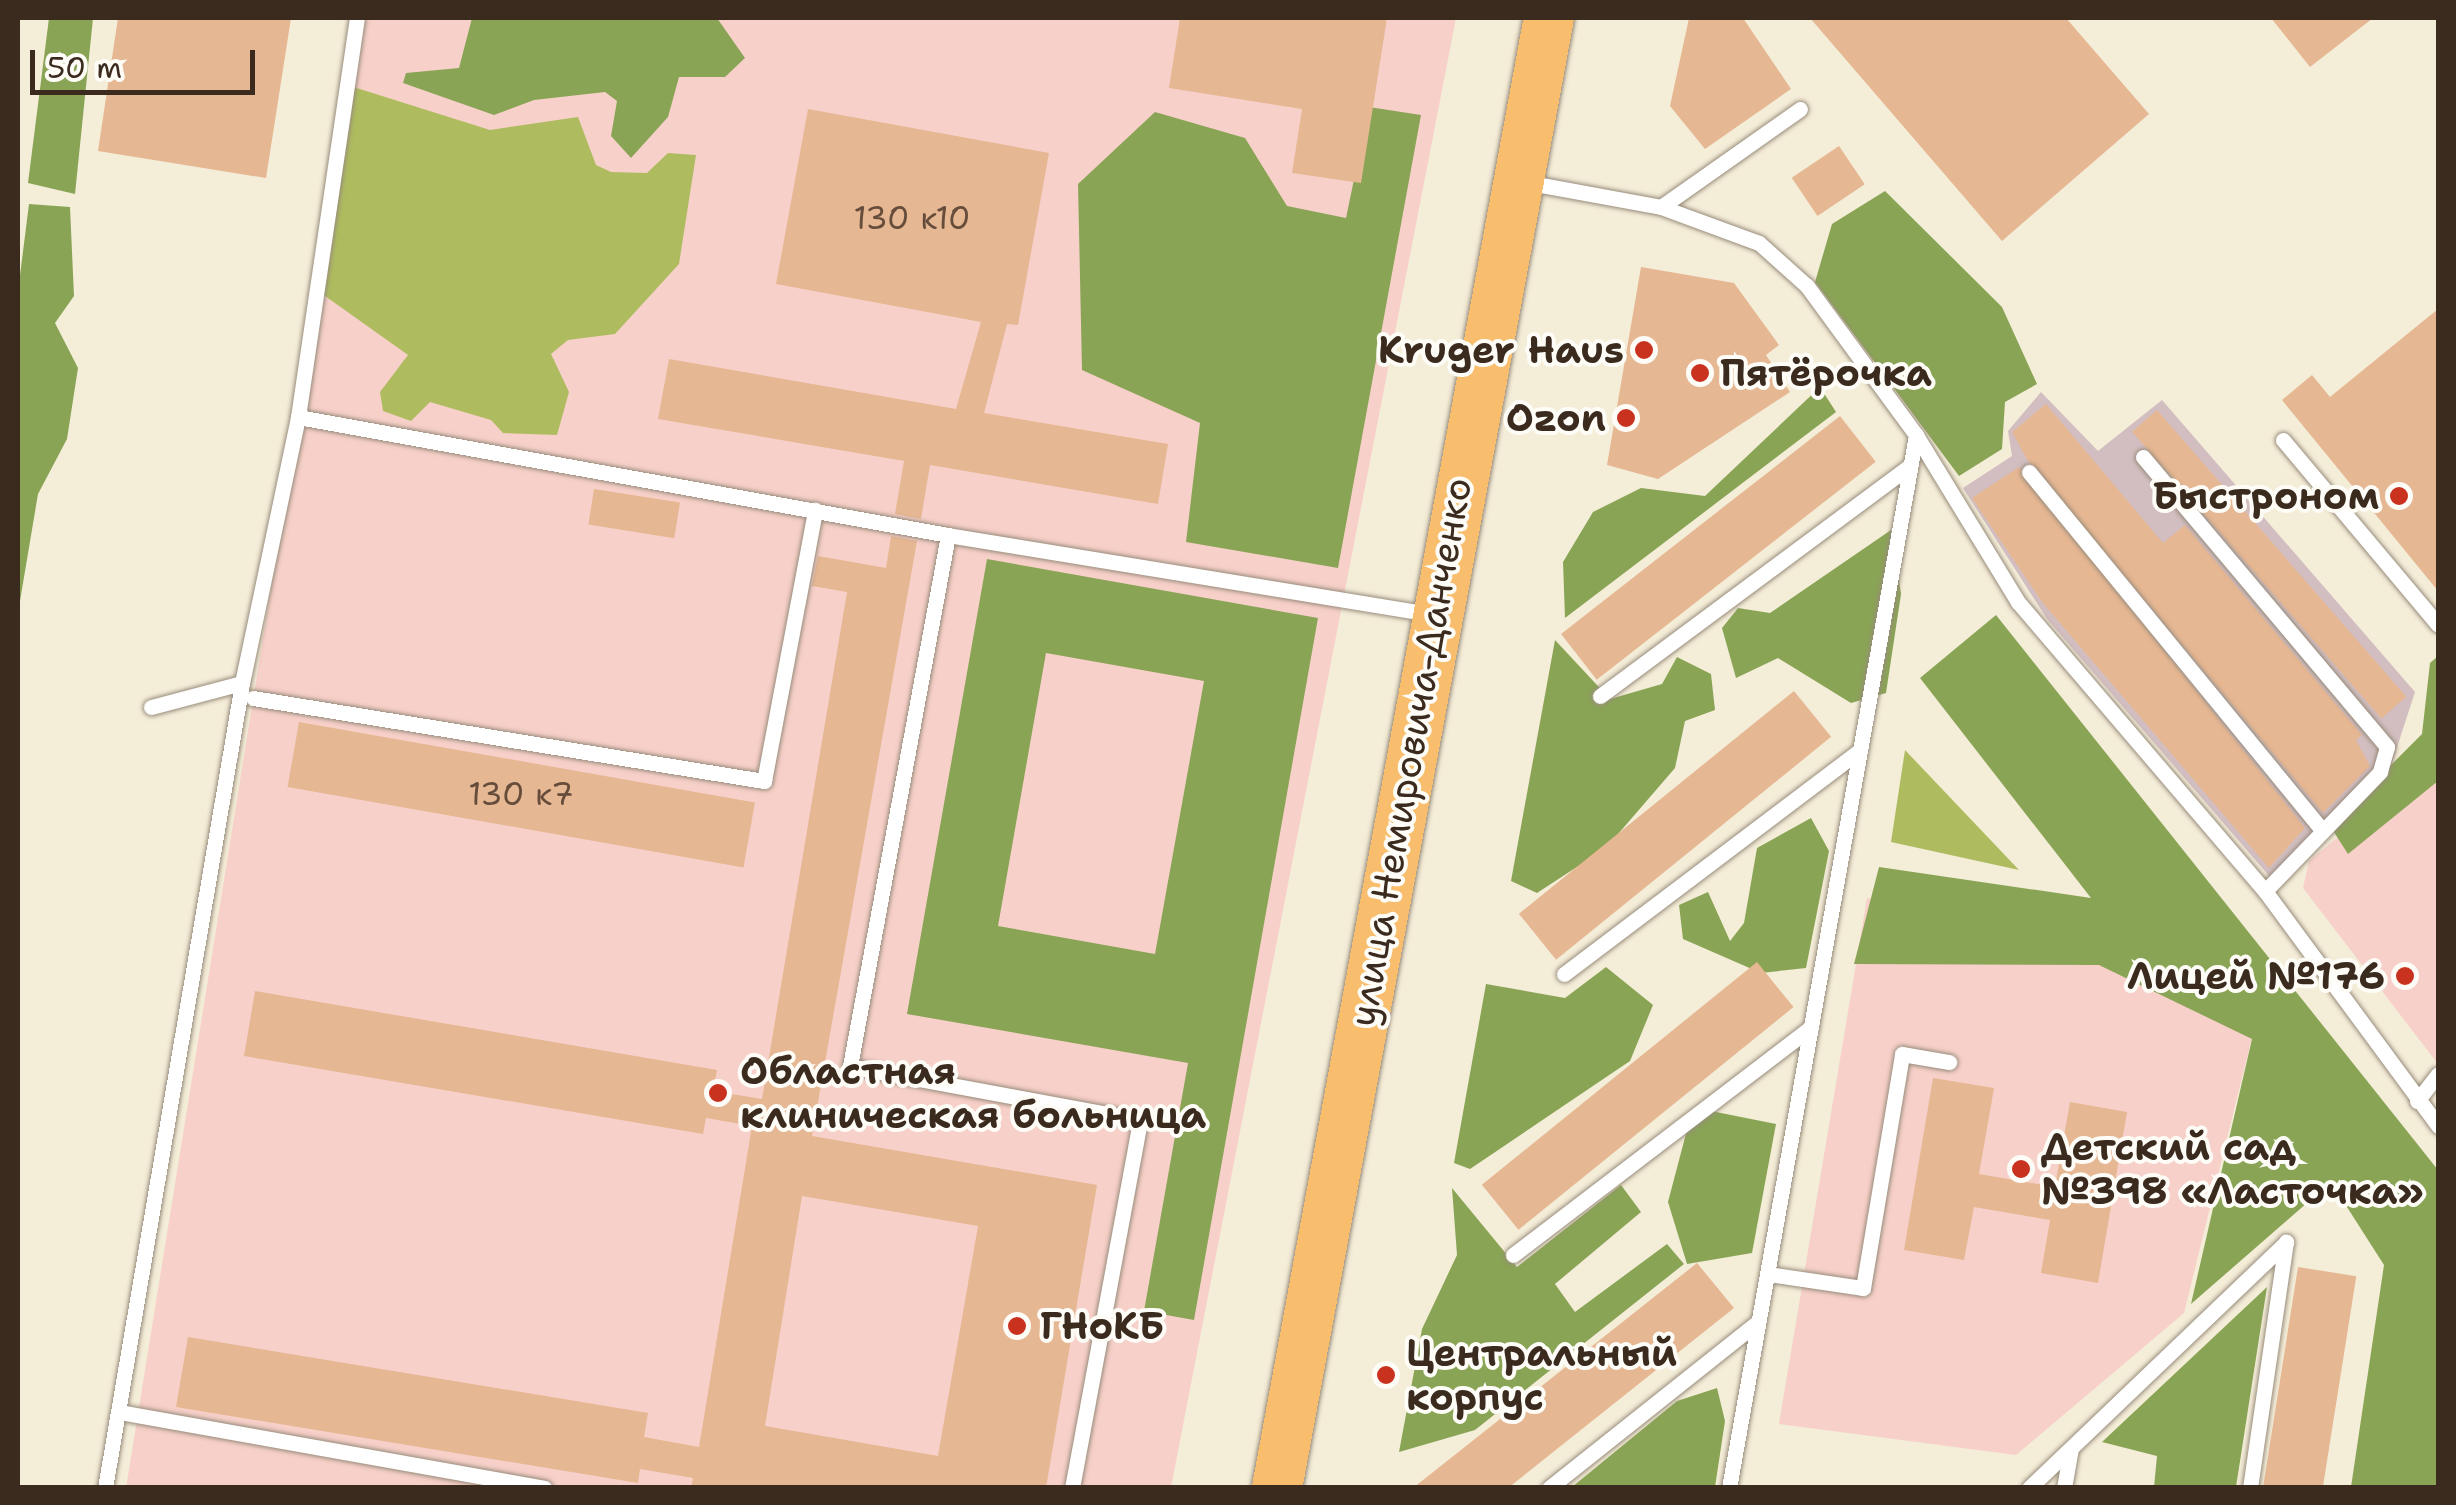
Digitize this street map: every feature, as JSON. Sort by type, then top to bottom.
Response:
[{"type":"main road","name":"улица Немировича-Данченко","points":[[1276,1488],[1434,614],[1549,18]]},
{"type":"lane","points":[[105,1488],[242,683],[298,416],[358,18]]},
{"type":"lane","points":[[1660,207],[1800,109]]},
{"type":"lane","points":[[1516,180],[1660,207],[1760,243],[1807,286],[1916,435],[2018,602],[2265,891],[2438,1126]]},
{"type":"lane","points":[[298,416],[948,535],[1434,614]]},
{"type":"lane","points":[[1729,1488],[1755,1324],[1768,1274],[1916,435]]},
{"type":"lane","points":[[2283,440],[2438,626]]},
{"type":"lane","points":[[2143,457],[2386,746],[2380,772],[2265,891]]},
{"type":"lane","points":[[1600,696],[1910,466]]},
{"type":"lane","points":[[2029,472],[2321,829]]},
{"type":"lane","points":[[253,698],[764,781],[816,510]]},
{"type":"lane","points":[[948,535],[850,1066],[1140,1120],[1072,1488]]},
{"type":"lane","points":[[150,707],[242,683]]},
{"type":"lane","points":[[1564,974],[1860,750]]},
{"type":"lane","points":[[1513,1255],[1811,1027]]},
{"type":"lane","points":[[1768,1274],[1863,1288],[1902,1054],[1950,1062]]},
{"type":"lane","points":[[2416,1101],[2438,1074]]},
{"type":"lane","points":[[2030,1488],[2286,1242],[2250,1488]]},
{"type":"lane","points":[[1548,1488],[1755,1324]]},
{"type":"lane","points":[[119,1412],[544,1488]]},
{"type":"lane","points":[[2064,1488],[2071,1449]]},
{"type":"shaded area","name":"Областная клиническая больница","points":[[363,18],[1456,18],[1171,1487],[126,1488]]},
{"type":"shaded area","points":[[2041,392],[2098,451],[2162,400],[2415,692],[2388,775],[2270,877],[2047,619],[1963,488],[2012,456],[2008,431]]},
{"type":"shaded area","name":"Лицей №176","points":[[2438,755],[2438,1064],[2303,888],[2309,861]]},
{"type":"shaded area","name":"Детский сад №398 «Ласточка»","points":[[1867,898],[2217,959],[2255,1025],[2184,1313],[2016,1455],[1779,1424]]},
{"type":"green space","points":[[49,18],[93,18],[75,194],[28,183]]},
{"type":"green space","points":[[472,18],[717,18],[745,58],[725,77],[679,77],[668,117],[631,158],[611,136],[617,101],[605,92],[534,100],[494,115],[403,83],[406,73],[459,68]]},
{"type":"green space","points":[[344,84],[490,130],[578,117],[596,165],[611,172],[647,173],[668,153],[696,155],[679,264],[615,334],[568,340],[551,354],[569,392],[557,435],[503,433],[491,420],[430,402],[411,421],[383,411],[380,392],[408,355],[311,286]]},
{"type":"green space","points":[[1369,107],[1421,115],[1338,568],[1186,542],[1200,423],[1082,370],[1078,184],[1155,112],[1245,138],[1287,206],[1346,218]]},
{"type":"green space","points":[[1885,191],[2002,307],[2037,384],[2005,402],[2002,449],[1959,476],[1815,282],[1832,224]]},
{"type":"green space","points":[[29,204],[70,207],[74,296],[55,323],[78,368],[67,439],[38,494],[18,613],[18,291]]},
{"type":"green space","points":[[1820,387],[1836,412],[1565,618],[1563,562],[1593,512],[1641,488],[1705,496]]},
{"type":"green space","points":[[1891,530],[1901,594],[1886,693],[1851,703],[1778,658],[1736,678],[1722,628],[1738,608],[1770,613]]},
{"type":"green space","points":[[987,559],[1318,618],[1194,1320],[1144,1311],[1188,1063],[907,1014]],"holes":[[[1046,653],[1204,681],[1155,954],[998,926]]]},
{"type":"green space","points":[[1996,615],[2438,1170],[2438,1487],[2351,1487],[2384,1265],[2331,1182],[2191,1304],[2252,1039],[2099,965],[1854,964],[1879,867],[2091,898],[1920,678]]},
{"type":"green space","points":[[1555,640],[1610,699],[1662,684],[1677,657],[1711,674],[1715,710],[1685,721],[1675,768],[1606,848],[1537,893],[1511,881]]},
{"type":"green space","points":[[2438,656],[2438,781],[2348,854],[2330,826],[2422,734],[2430,663]]},
{"type":"green space","points":[[1905,750],[2019,870],[1891,842]]},
{"type":"green space","points":[[1811,818],[1829,851],[1806,968],[1761,973],[1683,939],[1679,905],[1708,892],[1730,941],[1744,923],[1757,848]]},
{"type":"green space","points":[[1606,967],[1653,1005],[1630,1061],[1470,1169],[1454,1163],[1486,984],[1565,998]]},
{"type":"green space","points":[[1711,1111],[1776,1124],[1752,1253],[1687,1264],[1668,1202],[1688,1126]]},
{"type":"green space","points":[[1621,1185],[1641,1212],[1555,1284],[1575,1312],[1667,1244],[1684,1264],[1475,1430],[1399,1452],[1422,1329],[1457,1255],[1452,1188],[1517,1267]]},
{"type":"green space","points":[[2267,1287],[2236,1487],[2154,1487],[2157,1456],[2102,1442]]},
{"type":"green space","points":[[1717,1388],[1725,1421],[1715,1487],[1572,1487],[1677,1401]]},
{"type":"building","points":[[118,18],[291,18],[266,178],[98,151]]},
{"type":"building","points":[[1180,18],[1387,18],[1361,183],[1292,173],[1302,109],[1169,88]]},
{"type":"building","points":[[1689,18],[1743,18],[1791,89],[1705,149],[1670,106]]},
{"type":"building","points":[[1810,18],[2066,18],[2149,114],[2002,241]]},
{"type":"building","points":[[2271,18],[2373,18],[2310,67]]},
{"type":"building","points":[[808,109],[1049,153],[1018,325],[1007,324],[984,413],[1168,444],[1158,504],[930,465],[921,519],[895,514],[904,461],[658,419],[669,359],[956,409],[981,322],[776,284]]},
{"type":"building","points":[[1839,146],[1865,184],[1817,216],[1792,178]]},
{"type":"building","name":"Пятёрочка","points":[[1641,267],[1734,283],[1779,345],[1766,355],[1790,392],[1658,479],[1607,465]]},
{"type":"building","name":"Быстроном","points":[[2438,309],[2438,591],[2282,400],[2312,375],[2330,397]]},
{"type":"building","points":[[2046,404],[2163,543],[2185,525],[2362,735],[2356,740],[2370,766],[2323,813],[2028,461],[2012,432]]},
{"type":"building","points":[[2157,410],[2406,697],[2381,718],[2132,432]]},
{"type":"building","points":[[1840,416],[1876,462],[1597,680],[1561,634]]},
{"type":"building","points":[[2019,467],[2305,828],[2269,868],[2042,602],[1972,498]]},
{"type":"building","points":[[594,489],[680,503],[674,538],[588,525]]},
{"type":"building","points":[[891,536],[917,541],[812,1136],[1097,1185],[1046,1488],[691,1488],[693,1478],[640,1469],[638,1483],[176,1407],[188,1337],[648,1413],[644,1437],[699,1447],[752,1126],[706,1118],[703,1134],[244,1056],[255,991],[717,1070],[713,1091],[762,1099],[847,592],[812,586],[818,556],[886,568]],"holes":[[[802,1196],[978,1226],[938,1456],[765,1426]]]},
{"type":"building","points":[[1794,691],[1831,737],[1556,960],[1519,914]]},
{"type":"building","points":[[299,722],[755,802],[744,867],[288,787]]},
{"type":"building","points":[[1757,962],[1794,1007],[1518,1230],[1482,1185]]},
{"type":"building","points":[[1933,1078],[1994,1088],[1979,1174],[2055,1187],[2070,1102],[2127,1112],[2098,1283],[2041,1273],[2050,1220],[1974,1207],[1964,1260],[1904,1250]]},
{"type":"building","points":[[1697,1263],[1734,1308],[1508,1488],[1413,1488]]},
{"type":"building","points":[[2298,1267],[2356,1276],[2323,1488],[2263,1488]]},
{"type":"place","name":"Kruger Haus","points":[[1644,350]]},
{"type":"place","name":"Пятёрочка","points":[[1700,373]]},
{"type":"place","name":"Ozon","points":[[1626,418]]},
{"type":"place","name":"Быстроном","points":[[2399,496]]},
{"type":"place","name":"Лицей №176","points":[[2405,976]]},
{"type":"place","name":"Областная клиническая больница","points":[[718,1093]]},
{"type":"place","name":"Детский сад №398 «Ласточка»","points":[[2021,1169]]},
{"type":"place","name":"ГНоКБ","points":[[1017,1326]]},
{"type":"place","name":"Центральный корпус","points":[[1386,1375]]}]
